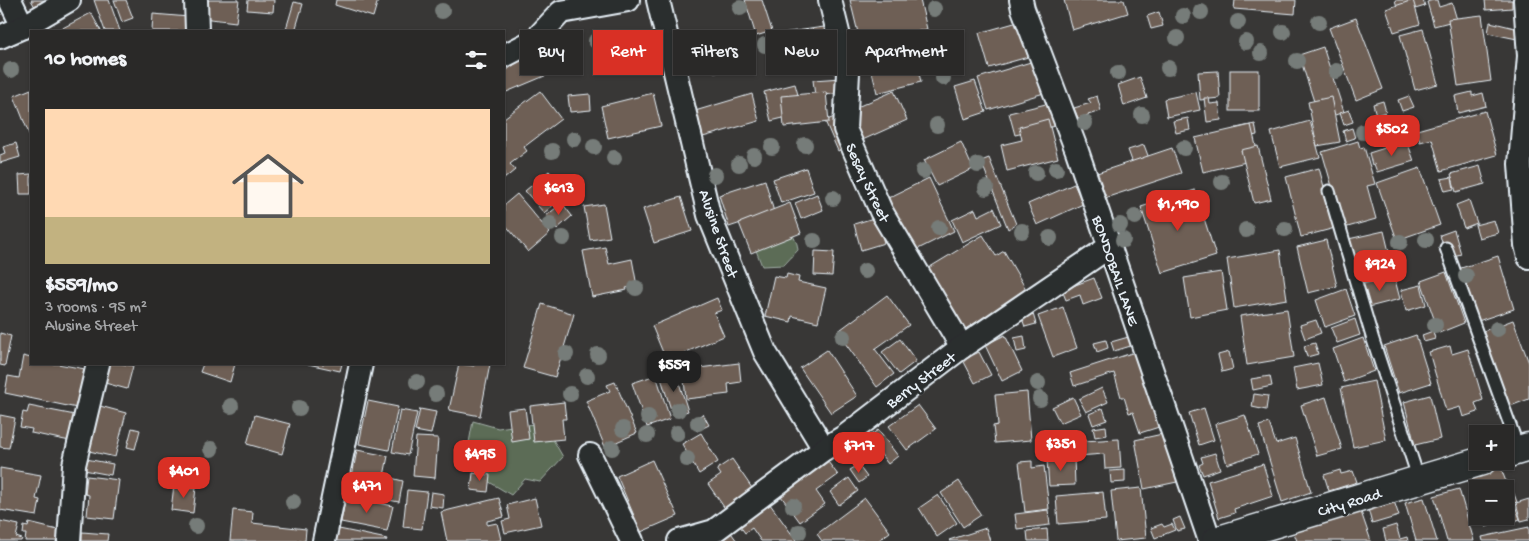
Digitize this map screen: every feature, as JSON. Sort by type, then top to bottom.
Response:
[{"type":"main road","name":"City Road","points":[[1216,541],[1469,465]]},
{"type":"street","points":[[10,0],[23,27]]},
{"type":"street","points":[[0,37],[23,27],[69,0]]},
{"type":"street","points":[[196,0],[197,30]]},
{"type":"street","points":[[505,55],[534,40],[562,12],[628,0]]},
{"type":"street","name":"Alusine Street","points":[[658,0],[710,214],[765,352],[824,449]]},
{"type":"street","name":"Sesay Street","points":[[830,0],[848,73],[845,130],[881,211],[962,347]]},
{"type":"street","name":"BONDOBAIL LANE","points":[[1021,0],[1077,151],[1210,541]]},
{"type":"street","points":[[1525,0],[1529,56],[1520,164],[1526,245],[1529,257]]},
{"type":"street","name":"Berry Street","points":[[679,541],[714,531],[824,449],[844,437],[962,347],[1109,247]]},
{"type":"street","points":[[69,541],[74,466],[98,365]]},
{"type":"street","points":[[324,541],[361,365]]},
{"type":"street","points":[[590,455],[632,541]]},
{"type":"lane","points":[[1329,191],[1373,340],[1419,480]]},
{"type":"lane","points":[[1446,248],[1518,450]]},
{"type":"green space","points":[[792,233],[798,250],[784,265],[762,266],[754,245]]},
{"type":"green space","points":[[473,421],[498,428],[544,424],[563,457],[540,482],[525,479],[511,495],[486,480],[490,455],[468,448]]},
{"type":"building","points":[[31,0],[47,0],[35,7]]},
{"type":"building","points":[[94,0],[109,0],[120,30],[105,30]]},
{"type":"building","points":[[114,0],[126,0],[133,18],[122,22]]},
{"type":"building","points":[[205,0],[239,0],[236,22],[202,18]]},
{"type":"building","points":[[248,0],[274,0],[273,12],[247,10]]},
{"type":"building","points":[[336,0],[378,0],[373,17],[335,5]]},
{"type":"building","points":[[745,0],[762,0],[772,30],[766,30],[766,33],[756,36],[756,30],[754,30]]},
{"type":"building","points":[[850,0],[920,0],[927,29],[923,30],[857,30]]},
{"type":"building","points":[[1064,0],[1124,0],[1128,13],[1072,30]]},
{"type":"building","points":[[1235,0],[1296,0],[1295,14],[1234,9]]},
{"type":"building","points":[[1395,0],[1423,0],[1425,6],[1399,14]]},
{"type":"building","points":[[1413,0],[1420,24],[1394,32],[1386,9]]},
{"type":"building","points":[[1437,0],[1439,7],[1452,3],[1457,20],[1434,26],[1427,2]]},
{"type":"building","points":[[1485,0],[1512,0],[1512,8],[1486,10]]},
{"type":"building","points":[[294,2],[303,4],[295,30],[286,29]]},
{"type":"building","points":[[1159,12],[1163,26],[1151,29],[1147,16]]},
{"type":"building","points":[[91,13],[100,30],[59,30]]},
{"type":"building","points":[[153,14],[189,17],[188,30],[152,30]]},
{"type":"building","points":[[1482,15],[1491,81],[1458,86],[1448,19]]},
{"type":"building","points":[[1356,18],[1383,89],[1356,100],[1329,28]]},
{"type":"building","points":[[1018,22],[1028,57],[989,68],[979,33]]},
{"type":"building","points":[[1490,22],[1519,29],[1517,39],[1488,33]]},
{"type":"building","points":[[831,26],[832,30],[803,30]]},
{"type":"building","points":[[1423,29],[1438,84],[1415,90],[1400,35]]},
{"type":"building","points":[[1323,47],[1344,112],[1320,120],[1299,55]]},
{"type":"building","points":[[520,60],[520,75],[547,75],[505,93],[505,71]]},
{"type":"building","points":[[1034,61],[1044,93],[988,110],[978,78]]},
{"type":"building","points":[[1230,70],[1259,70],[1259,111],[1230,111]]},
{"type":"building","points":[[1218,71],[1220,98],[1200,100],[1198,72]]},
{"type":"building","points":[[873,75],[919,75],[921,82],[877,93]]},
{"type":"building","points":[[1140,77],[1147,98],[1124,106],[1118,85]]},
{"type":"building","points":[[841,78],[842,93],[815,96],[813,80]]},
{"type":"building","points":[[975,81],[986,112],[965,119],[955,87]]},
{"type":"building","points":[[795,84],[803,113],[771,121],[764,92]]},
{"type":"building","points":[[30,89],[30,136],[14,96]]},
{"type":"building","points":[[540,91],[561,119],[524,147],[527,151],[510,164],[515,170],[505,178],[505,117]]},
{"type":"building","points":[[894,91],[907,120],[838,151],[825,121]]},
{"type":"building","points":[[826,92],[829,122],[784,127],[781,96]]},
{"type":"building","points":[[1196,92],[1200,110],[1167,117],[1164,99]]},
{"type":"building","points":[[1472,92],[1472,96],[1483,93],[1486,106],[1458,113],[1455,96]]},
{"type":"building","points":[[653,93],[661,126],[608,138],[601,106]]},
{"type":"building","points":[[590,94],[591,110],[570,112],[568,96]]},
{"type":"building","points":[[752,94],[759,121],[703,137],[695,111]]},
{"type":"building","points":[[1097,96],[1101,111],[1078,118],[1074,108],[1091,103],[1088,99]]},
{"type":"building","points":[[1409,96],[1414,107],[1402,111],[1398,100]]},
{"type":"building","points":[[1331,97],[1340,142],[1317,146],[1308,102]]},
{"type":"building","points":[[1204,98],[1209,98],[1210,104],[1219,103],[1221,120],[1207,122]]},
{"type":"building","points":[[1383,101],[1386,112],[1376,115],[1373,104]]},
{"type":"building","points":[[1050,103],[1055,126],[1015,135],[1009,113]]},
{"type":"building","points":[[1349,110],[1353,122],[1344,125],[1340,113]]},
{"type":"building","points":[[1485,111],[1497,155],[1441,171],[1432,139],[1420,142],[1417,130]]},
{"type":"building","points":[[1388,117],[1394,138],[1373,144],[1366,120],[1373,118],[1373,122]]},
{"type":"building","points":[[1188,118],[1190,130],[1176,133],[1173,121]]},
{"type":"building","points":[[1048,119],[1058,158],[1007,171],[1001,145],[1022,140],[1019,127]]},
{"type":"building","points":[[1310,121],[1320,157],[1280,167],[1271,132]]},
{"type":"building","points":[[1255,124],[1257,135],[1238,139],[1236,128]]},
{"type":"building","points":[[1251,125],[1259,159],[1203,172],[1195,138]]},
{"type":"building","points":[[1352,128],[1355,138],[1346,141],[1343,131]]},
{"type":"building","points":[[1358,141],[1360,148],[1364,147],[1375,184],[1367,186],[1376,219],[1344,228],[1322,152]]},
{"type":"building","points":[[1407,141],[1414,161],[1377,172],[1374,164],[1372,165],[1369,153]]},
{"type":"building","points":[[961,142],[973,169],[937,186],[924,160]]},
{"type":"building","points":[[16,143],[20,157],[0,163],[0,155],[5,153],[3,147]]},
{"type":"building","points":[[1144,145],[1150,161],[1172,153],[1178,169],[1140,183],[1128,150]]},
{"type":"building","points":[[1258,146],[1271,199],[1254,203],[1241,150]]},
{"type":"building","points":[[1172,148],[1181,173],[1105,198],[1097,173]]},
{"type":"building","points":[[989,158],[1016,224],[1008,229],[981,161]]},
{"type":"building","points":[[1480,166],[1485,184],[1456,192],[1451,174]]},
{"type":"building","points":[[806,168],[814,192],[781,203],[773,179]]},
{"type":"building","points":[[1319,168],[1335,228],[1301,237],[1286,177]]},
{"type":"building","points":[[1420,168],[1440,225],[1397,240],[1377,183]]},
{"type":"building","points":[[549,171],[568,193],[544,213],[525,191]]},
{"type":"building","points":[[30,174],[30,194],[20,194],[19,175]]},
{"type":"building","points":[[1452,177],[1454,189],[1445,191],[1441,179]]},
{"type":"building","points":[[929,178],[954,231],[914,251],[888,198]]},
{"type":"building","points":[[765,180],[774,212],[729,227],[719,195]]},
{"type":"building","points":[[1074,184],[1083,204],[1037,225],[1028,204]]},
{"type":"building","points":[[1195,190],[1216,256],[1162,273],[1141,207]]},
{"type":"building","points":[[517,194],[550,233],[528,252],[505,224],[505,204]]},
{"type":"building","points":[[817,194],[823,210],[801,219],[795,203]]},
{"type":"building","points":[[681,197],[692,231],[654,243],[643,209]]},
{"type":"building","points":[[1469,200],[1477,223],[1464,228],[1456,205]]},
{"type":"building","points":[[562,203],[572,216],[557,229],[546,216]]},
{"type":"building","points":[[790,203],[801,233],[751,253],[739,223]]},
{"type":"building","points":[[604,204],[610,237],[590,240],[584,207]]},
{"type":"building","points":[[994,208],[1001,224],[962,242],[952,220],[975,209],[978,216]]},
{"type":"building","points":[[877,217],[884,243],[861,250],[854,224]]},
{"type":"building","points":[[1494,220],[1498,233],[1479,238],[1475,225]]},
{"type":"building","points":[[1454,230],[1461,254],[1446,258],[1440,235]]},
{"type":"building","points":[[1384,231],[1394,273],[1355,283],[1344,240]]},
{"type":"building","points":[[983,235],[996,256],[1004,251],[1027,291],[962,331],[925,270]]},
{"type":"building","points":[[1326,240],[1337,286],[1308,293],[1297,247]]},
{"type":"building","points":[[605,247],[609,264],[632,259],[637,286],[626,288],[627,290],[592,297],[583,251]]},
{"type":"building","points":[[1280,250],[1287,299],[1234,308],[1227,259]]},
{"type":"building","points":[[815,251],[834,252],[832,276],[814,275]]},
{"type":"building","points":[[1498,256],[1514,309],[1475,322],[1458,269]]},
{"type":"building","points":[[1221,272],[1227,310],[1190,317],[1184,278]]},
{"type":"building","points":[[1446,272],[1464,323],[1439,333],[1421,281]]},
{"type":"building","points":[[787,274],[799,277],[798,282],[826,288],[818,322],[792,316],[791,322],[765,316],[774,276],[786,278]]},
{"type":"building","points":[[1394,276],[1400,299],[1365,308],[1359,285]]},
{"type":"building","points":[[1094,278],[1102,298],[1083,305],[1080,295],[1066,300],[1062,290]]},
{"type":"building","points":[[1421,285],[1426,305],[1406,311],[1401,290]]},
{"type":"building","points":[[1346,289],[1355,316],[1325,327],[1316,300]]},
{"type":"building","points":[[887,295],[909,325],[875,349],[894,374],[877,387],[837,332]]},
{"type":"building","points":[[717,298],[722,310],[714,313],[724,336],[672,358],[670,352],[664,355],[652,326]]},
{"type":"building","points":[[542,304],[574,314],[555,377],[523,368]]},
{"type":"building","points":[[1063,307],[1077,348],[1053,357],[1038,316]]},
{"type":"building","points":[[1287,309],[1294,357],[1247,365],[1240,316]]},
{"type":"building","points":[[1033,314],[1036,324],[1025,327],[1022,318]]},
{"type":"building","points":[[1355,319],[1360,335],[1337,343],[1331,328]]},
{"type":"building","points":[[1316,320],[1321,333],[1305,339],[1300,325]]},
{"type":"building","points":[[1513,320],[1529,363],[1529,399],[1505,408],[1478,333]]},
{"type":"building","points":[[1433,331],[1435,339],[1424,342],[1422,335]]},
{"type":"building","points":[[0,333],[11,336],[5,366],[0,365]]},
{"type":"building","points":[[1005,335],[1022,371],[1002,381],[985,345]]},
{"type":"building","points":[[1416,335],[1431,383],[1399,393],[1384,346]]},
{"type":"building","points":[[1024,336],[1026,350],[1017,352],[1014,338]]},
{"type":"building","points":[[1132,336],[1134,345],[1114,351],[1111,342]]},
{"type":"building","points":[[1363,338],[1374,371],[1344,382],[1333,349]]},
{"type":"building","points":[[900,339],[916,361],[899,374],[882,352]]},
{"type":"building","points":[[1106,340],[1108,348],[1097,352],[1094,343]]},
{"type":"building","points":[[1315,343],[1318,354],[1307,357],[1304,346]]},
{"type":"building","points":[[1450,346],[1452,354],[1468,349],[1483,400],[1475,403],[1478,412],[1463,417],[1460,407],[1446,411],[1429,352]]},
{"type":"building","points":[[827,350],[857,396],[831,413],[800,368]]},
{"type":"building","points":[[979,352],[991,375],[975,383],[963,360]]},
{"type":"building","points":[[1135,352],[1159,427],[1140,433],[1133,412],[1129,413],[1124,397],[1121,397],[1114,373],[1074,386],[1070,373]]},
{"type":"building","points":[[1229,352],[1233,369],[1222,372],[1218,355]]},
{"type":"building","points":[[23,356],[30,358],[30,365],[63,365],[85,369],[77,408],[5,393],[8,376],[19,378]]},
{"type":"building","points":[[739,363],[741,382],[728,384],[729,394],[686,399],[683,370]]},
{"type":"building","points":[[1318,363],[1323,385],[1297,390],[1293,368]]},
{"type":"building","points":[[110,365],[133,366],[127,389],[105,383]]},
{"type":"building","points":[[203,365],[235,365],[230,382],[200,372]]},
{"type":"building","points":[[313,365],[342,365],[340,371]]},
{"type":"building","points":[[459,365],[490,365],[480,416],[449,410]]},
{"type":"building","points":[[675,370],[688,411],[673,416],[660,375]]},
{"type":"building","points":[[656,375],[670,419],[647,427],[632,383]]},
{"type":"building","points":[[1270,376],[1272,386],[1253,390],[1251,379]]},
{"type":"building","points":[[1374,381],[1386,440],[1353,447],[1341,388]]},
{"type":"building","points":[[615,382],[637,433],[605,447],[586,401],[610,391],[607,385]]},
{"type":"building","points":[[1102,388],[1108,402],[1086,412],[1079,399]]},
{"type":"building","points":[[1027,392],[1031,440],[995,443],[993,426],[998,425],[995,395]]},
{"type":"building","points":[[1254,394],[1268,396],[1266,410],[1252,407]]},
{"type":"building","points":[[1430,395],[1440,439],[1415,445],[1404,402]]},
{"type":"building","points":[[1073,397],[1081,414],[1060,423],[1052,407]]},
{"type":"building","points":[[1326,397],[1342,449],[1317,456],[1301,405]]},
{"type":"building","points":[[368,401],[398,407],[389,450],[359,444]]},
{"type":"building","points":[[564,402],[566,419],[562,419],[564,439],[534,442],[530,406]]},
{"type":"building","points":[[918,405],[936,429],[907,450],[889,426]]},
{"type":"building","points":[[29,406],[75,415],[70,441],[31,433],[32,429],[20,427],[23,412],[27,413]]},
{"type":"building","points":[[100,406],[126,413],[115,457],[89,451]]},
{"type":"building","points":[[525,408],[529,439],[512,442],[508,410]]},
{"type":"building","points":[[1103,408],[1107,420],[1093,425],[1089,414]]},
{"type":"building","points":[[1204,408],[1214,440],[1199,445],[1189,413]]},
{"type":"building","points":[[420,409],[436,412],[431,434],[415,431]]},
{"type":"building","points":[[400,410],[417,413],[408,455],[392,452]]},
{"type":"building","points":[[703,414],[709,425],[697,431],[691,420]]},
{"type":"building","points":[[0,415],[15,418],[9,448],[0,447]]},
{"type":"building","points":[[255,415],[290,424],[282,454],[247,444]]},
{"type":"building","points":[[1245,415],[1258,454],[1227,464],[1215,424]]},
{"type":"building","points":[[1269,423],[1276,444],[1295,438],[1311,492],[1282,502],[1259,426]]},
{"type":"building","points":[[1106,426],[1107,435],[1095,437],[1093,428]]},
{"type":"building","points":[[132,428],[140,430],[135,449],[127,447]]},
{"type":"building","points":[[878,430],[898,456],[888,464],[868,437]]},
{"type":"building","points":[[701,433],[718,462],[699,474],[682,444]]},
{"type":"building","points":[[1167,433],[1177,482],[1144,489],[1135,440]]},
{"type":"building","points":[[416,437],[438,438],[435,478],[413,476]]},
{"type":"building","points":[[1119,439],[1121,468],[1105,469],[1104,454],[1065,457],[1065,442]]},
{"type":"building","points":[[357,450],[388,456],[382,486],[376,484],[373,497],[349,492]]},
{"type":"building","points":[[1215,453],[1220,469],[1203,475],[1199,465],[1203,463],[1201,457]]},
{"type":"building","points":[[825,458],[838,475],[816,491],[825,504],[800,522],[778,492]]},
{"type":"building","points":[[1074,458],[1075,485],[1049,486],[1047,460]]},
{"type":"building","points":[[86,459],[113,464],[111,475],[84,470]]},
{"type":"building","points":[[732,459],[754,491],[726,510],[708,484],[721,475],[717,469]]},
{"type":"building","points":[[652,460],[678,516],[641,532],[617,476]]},
{"type":"building","points":[[1032,461],[1032,468],[1044,466],[1049,509],[1025,512],[1019,462]]},
{"type":"building","points":[[1263,464],[1273,496],[1234,509],[1235,513],[1219,518],[1208,481]]},
{"type":"building","points":[[858,465],[867,477],[859,483],[850,470]]},
{"type":"building","points":[[0,468],[41,475],[36,499],[40,500],[37,516],[0,510]]},
{"type":"building","points":[[1125,470],[1125,482],[1111,483],[1110,471]]},
{"type":"building","points":[[1340,470],[1341,474],[1353,471],[1357,482],[1329,491],[1324,475]]},
{"type":"building","points":[[1489,470],[1502,470],[1505,480],[1469,481],[1468,478]]},
{"type":"building","points":[[473,473],[490,475],[488,492],[471,490]]},
{"type":"building","points":[[87,476],[119,480],[114,519],[87,516],[89,495],[85,494]]},
{"type":"building","points":[[387,477],[403,481],[399,502],[383,499]]},
{"type":"building","points":[[849,478],[858,491],[839,505],[830,492]]},
{"type":"building","points":[[959,481],[981,515],[963,527],[941,493]]},
{"type":"building","points":[[174,485],[196,488],[193,513],[171,510]]},
{"type":"building","points":[[1141,488],[1146,538],[1116,541],[1111,491]]},
{"type":"building","points":[[1459,489],[1474,541],[1447,541],[1434,496]]},
{"type":"building","points":[[407,490],[427,492],[422,529],[403,527]]},
{"type":"building","points":[[431,492],[444,494],[443,508],[429,506]]},
{"type":"building","points":[[1103,492],[1106,520],[1058,524],[1056,496]]},
{"type":"building","points":[[938,495],[957,523],[937,537],[919,508]]},
{"type":"building","points":[[346,496],[393,506],[387,531],[341,522]]},
{"type":"building","points":[[499,498],[504,517],[487,521],[487,525],[497,523],[501,540],[447,541],[441,512]]},
{"type":"building","points":[[535,498],[541,525],[505,533],[502,521],[510,519],[507,505]]},
{"type":"building","points":[[865,498],[890,532],[878,541],[822,541],[817,534]]},
{"type":"building","points":[[1393,498],[1399,516],[1372,524],[1367,505]]},
{"type":"building","points":[[1424,498],[1437,541],[1416,541],[1405,503]]},
{"type":"building","points":[[1529,499],[1529,519],[1521,521],[1516,503]]},
{"type":"building","points":[[767,500],[795,541],[761,541],[752,528],[745,533],[737,522]]},
{"type":"building","points":[[1514,503],[1520,519],[1514,521]]},
{"type":"building","points":[[1360,509],[1371,541],[1297,541],[1294,533]]},
{"type":"building","points":[[233,510],[253,512],[252,523],[306,529],[305,541],[230,541]]},
{"type":"building","points":[[1048,510],[1050,525],[1017,529],[1015,514]]},
{"type":"building","points":[[1180,517],[1185,529],[1177,531],[1173,520]]},
{"type":"building","points":[[0,521],[19,525],[16,537],[22,539],[21,541],[0,541]]},
{"type":"building","points":[[29,523],[58,530],[59,541],[25,541],[26,534],[23,534],[24,526],[28,527]]},
{"type":"building","points":[[1162,524],[1164,527],[1172,524],[1175,530],[1155,538],[1151,528]]},
{"type":"building","points":[[1396,525],[1400,539],[1407,537],[1408,541],[1386,541],[1383,529]]},
{"type":"building","points":[[1529,527],[1529,541],[1483,541],[1482,537]]},
{"type":"building","points":[[986,528],[990,541],[949,540]]},
{"type":"building","points":[[339,529],[387,539],[386,541],[336,541]]},
{"type":"building","points":[[1047,529],[1048,541],[1028,541],[1027,531]]},
{"type":"building","points":[[729,530],[737,541],[714,541]]},
{"type":"building","points":[[82,532],[108,534],[107,541],[82,541]]}]
